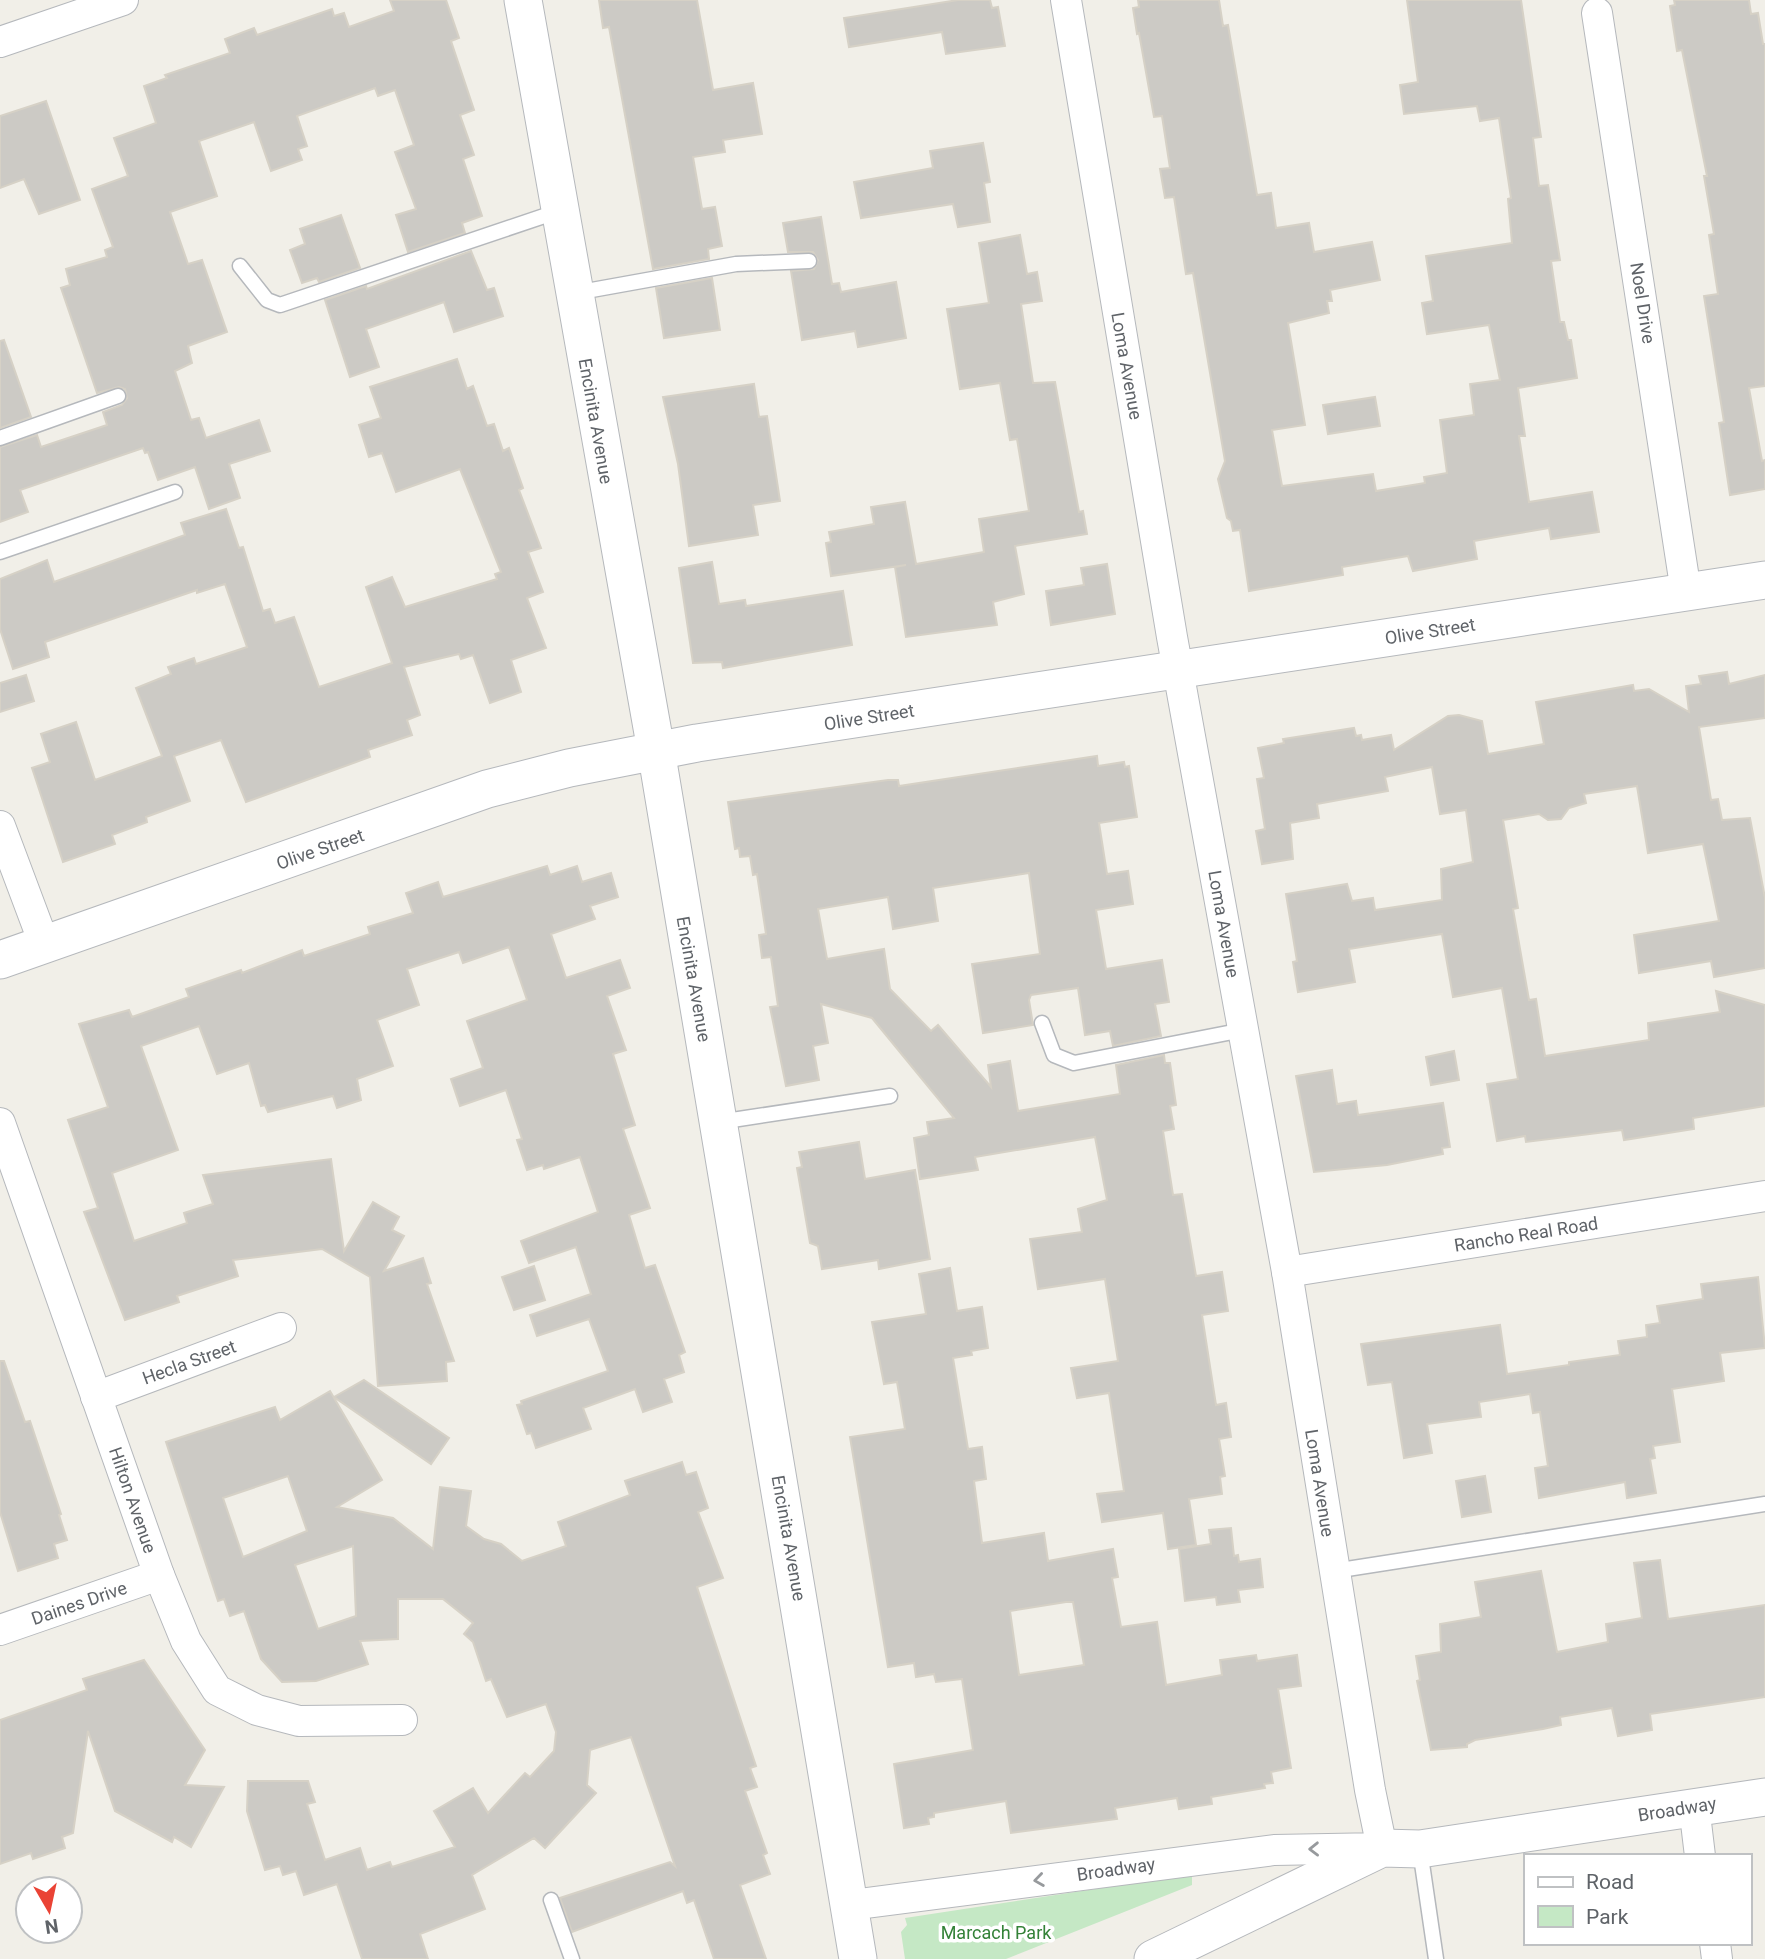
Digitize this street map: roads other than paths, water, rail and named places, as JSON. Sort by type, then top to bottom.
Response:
[{"type":"street","points":[[0,42],[123,0]]},
{"type":"street","name":"Encinita Avenue","points":[[523,0],[573,294],[656,750],[858,1959]]},
{"type":"street","name":"Loma Avenue","points":[[1066,0],[1179,668],[1287,1272],[1334,1571],[1382,1849]]},
{"type":"street","name":"Noel Drive","points":[[1597,13],[1686,592]]},
{"type":"street","name":"Olive Street","points":[[0,960],[487,789],[656,750],[1765,580]]},
{"type":"street","points":[[0,826],[45,946]]},
{"type":"street","name":"Hilton Avenue","points":[[0,1123],[159,1575],[186,1640],[217,1690],[257,1710],[299,1721],[402,1720]]},
{"type":"street","name":"Rancho Real Road","points":[[1287,1272],[1765,1196]]},
{"type":"street","name":"Hecla Street","points":[[96,1397],[281,1328]]},
{"type":"street","name":"Daines Drive","points":[[0,1630],[159,1575]]},
{"type":"street","name":"Broadway","points":[[851,1905],[1274,1850],[1420,1849],[1765,1797]]},
{"type":"street","points":[[1694,1806],[1700,1854]]},
{"type":"street","name":"Broadway","points":[[1170,1956],[1382,1849]]},
{"type":"lane","points":[[240,265],[267,300],[280,305],[559,211]]},
{"type":"lane","points":[[573,294],[736,264],[809,261]]},
{"type":"lane","points":[[0,438],[118,396]]},
{"type":"lane","points":[[0,552],[175,492]]},
{"type":"lane","points":[[1042,1023],[1054,1055],[1074,1063],[1243,1030]]},
{"type":"lane","points":[[719,1122],[890,1096]]},
{"type":"lane","points":[[1334,1571],[1765,1504]]},
{"type":"lane","points":[[1420,1849],[1436,1959]]},
{"type":"lane","points":[[551,1900],[572,1959]]},
{"type":"park label","name":"Marcach Park","points":[[996,1932]]}]
